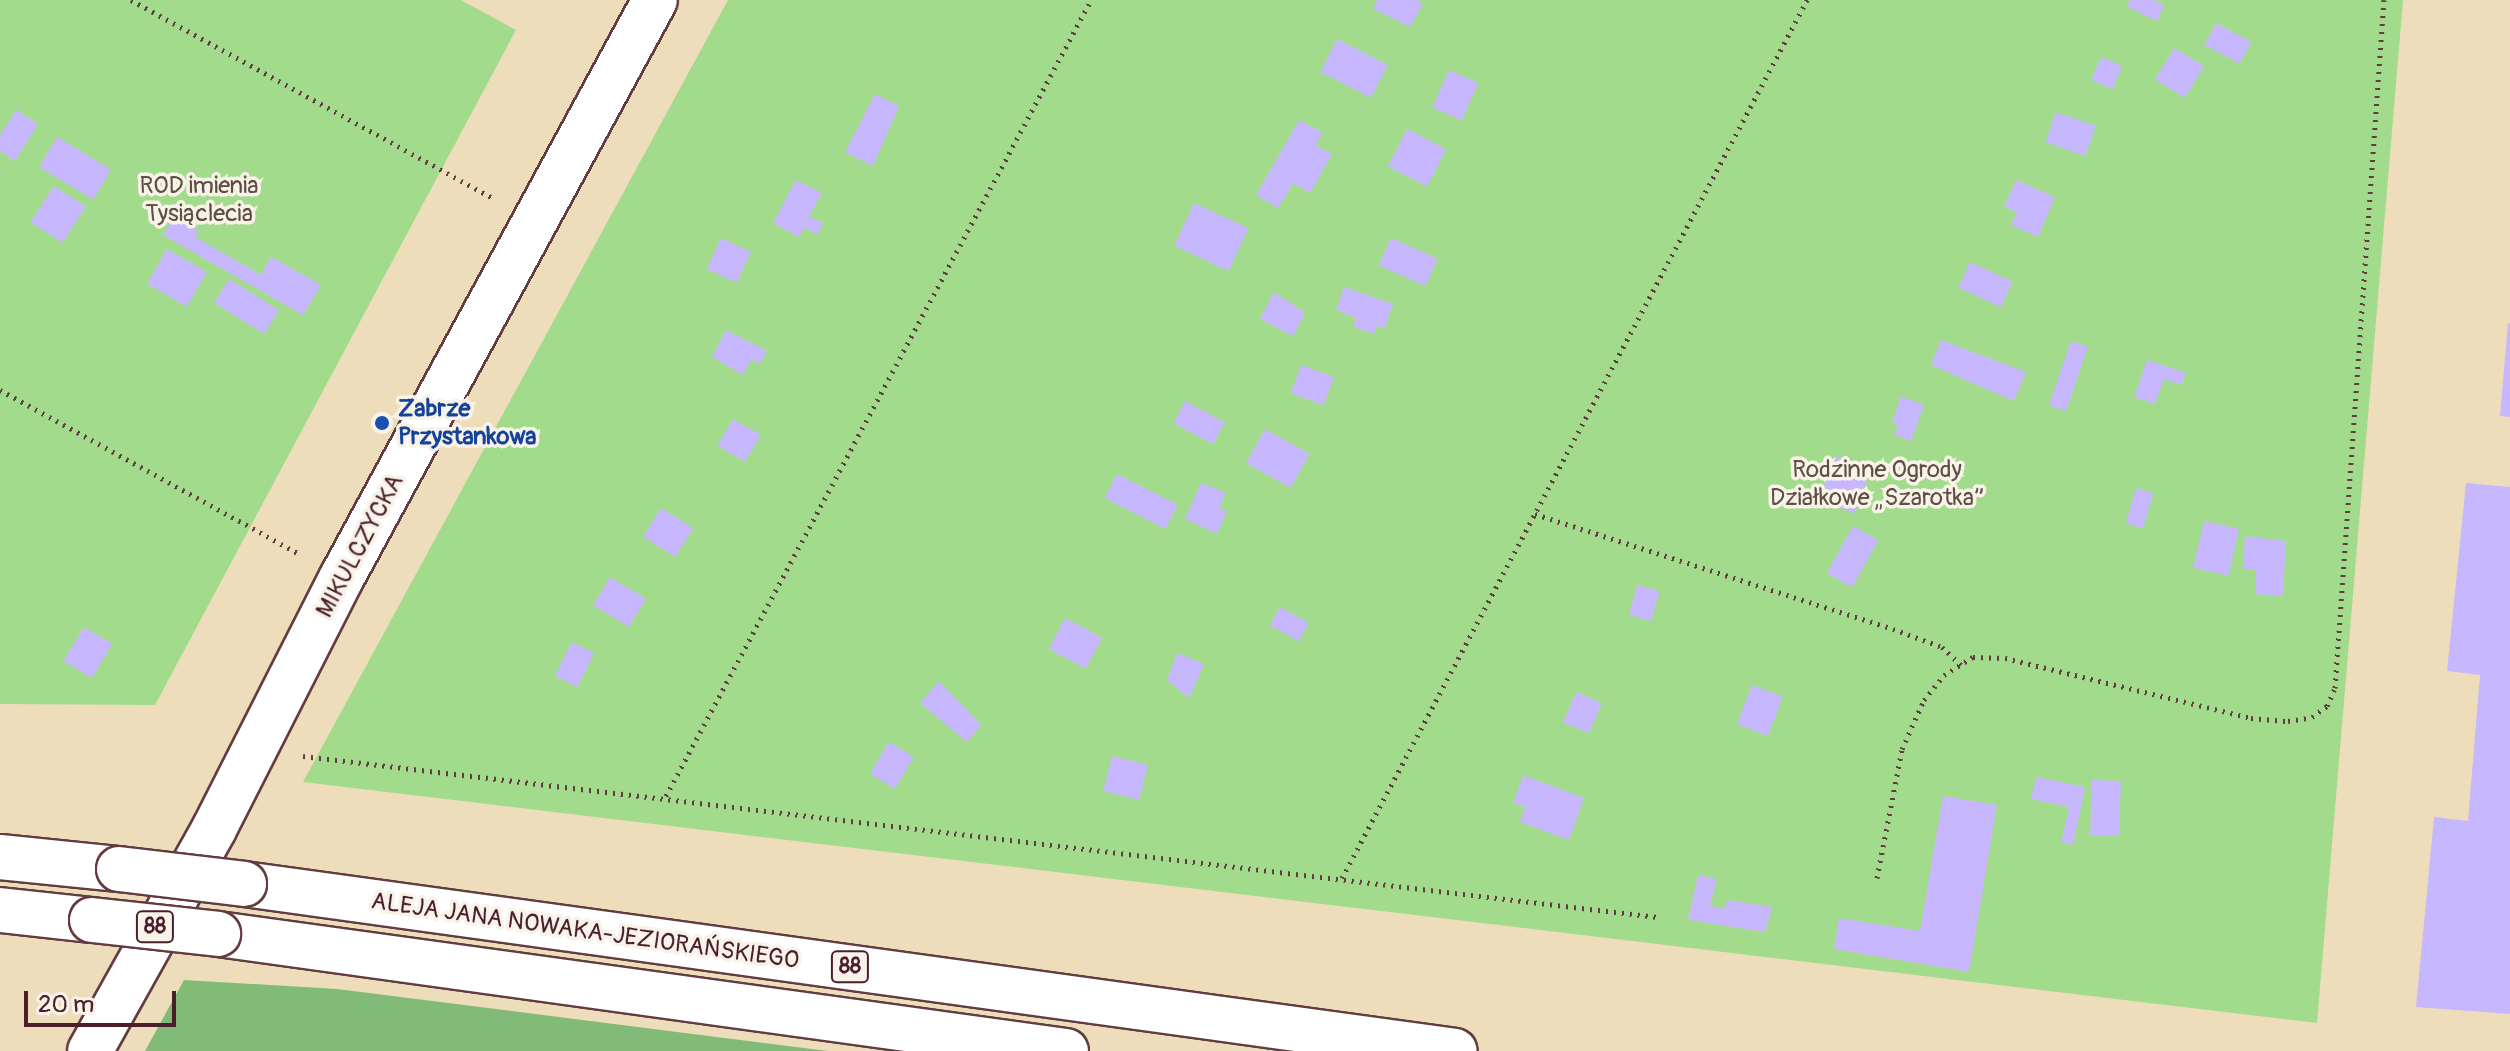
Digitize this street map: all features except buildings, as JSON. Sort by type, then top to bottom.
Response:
[{"type":"main road","name":"MIKULCZYCKA","points":[[90,1051],[342,577],[655,0]]},
{"type":"main road","name":"ALEJA JANA NOWAKA-JEZIORAŃSKIEGO","points":[[0,857],[244,884],[1455,1051]]},
{"type":"main road","name":"88","points":[[0,910],[218,934],[1066,1051]]},
{"type":"path","points":[[131,0],[535,222]]},
{"type":"path","points":[[666,796],[1091,0]]},
{"type":"path","points":[[1342,878],[1807,0]]},
{"type":"path","points":[[1877,878],[1902,749],[1924,700],[1944,675],[1973,657],[2005,658],[2251,718],[2288,721],[2312,717],[2327,706],[2335,688],[2384,0]]},
{"type":"path","points":[[0,390],[342,577]]},
{"type":"path","points":[[1535,514],[1893,629],[1942,647],[1961,665]]},
{"type":"path","points":[[255,745],[316,759],[666,796],[1657,917]]},
{"type":"green space","name":"ROD imienia Tysiąclecia","points":[[0,0],[461,0],[516,30],[155,705],[0,704]]},
{"type":"green space","name":"Rodzinne Ogrody Działkowe „Szarotka”","points":[[728,0],[2403,0],[2317,1023],[303,782]]},
{"type":"green space","points":[[184,980],[337,989],[828,1051],[145,1051]]},
{"type":"place","name":"Zabrze Przystankowa","points":[[382,423]]}]
